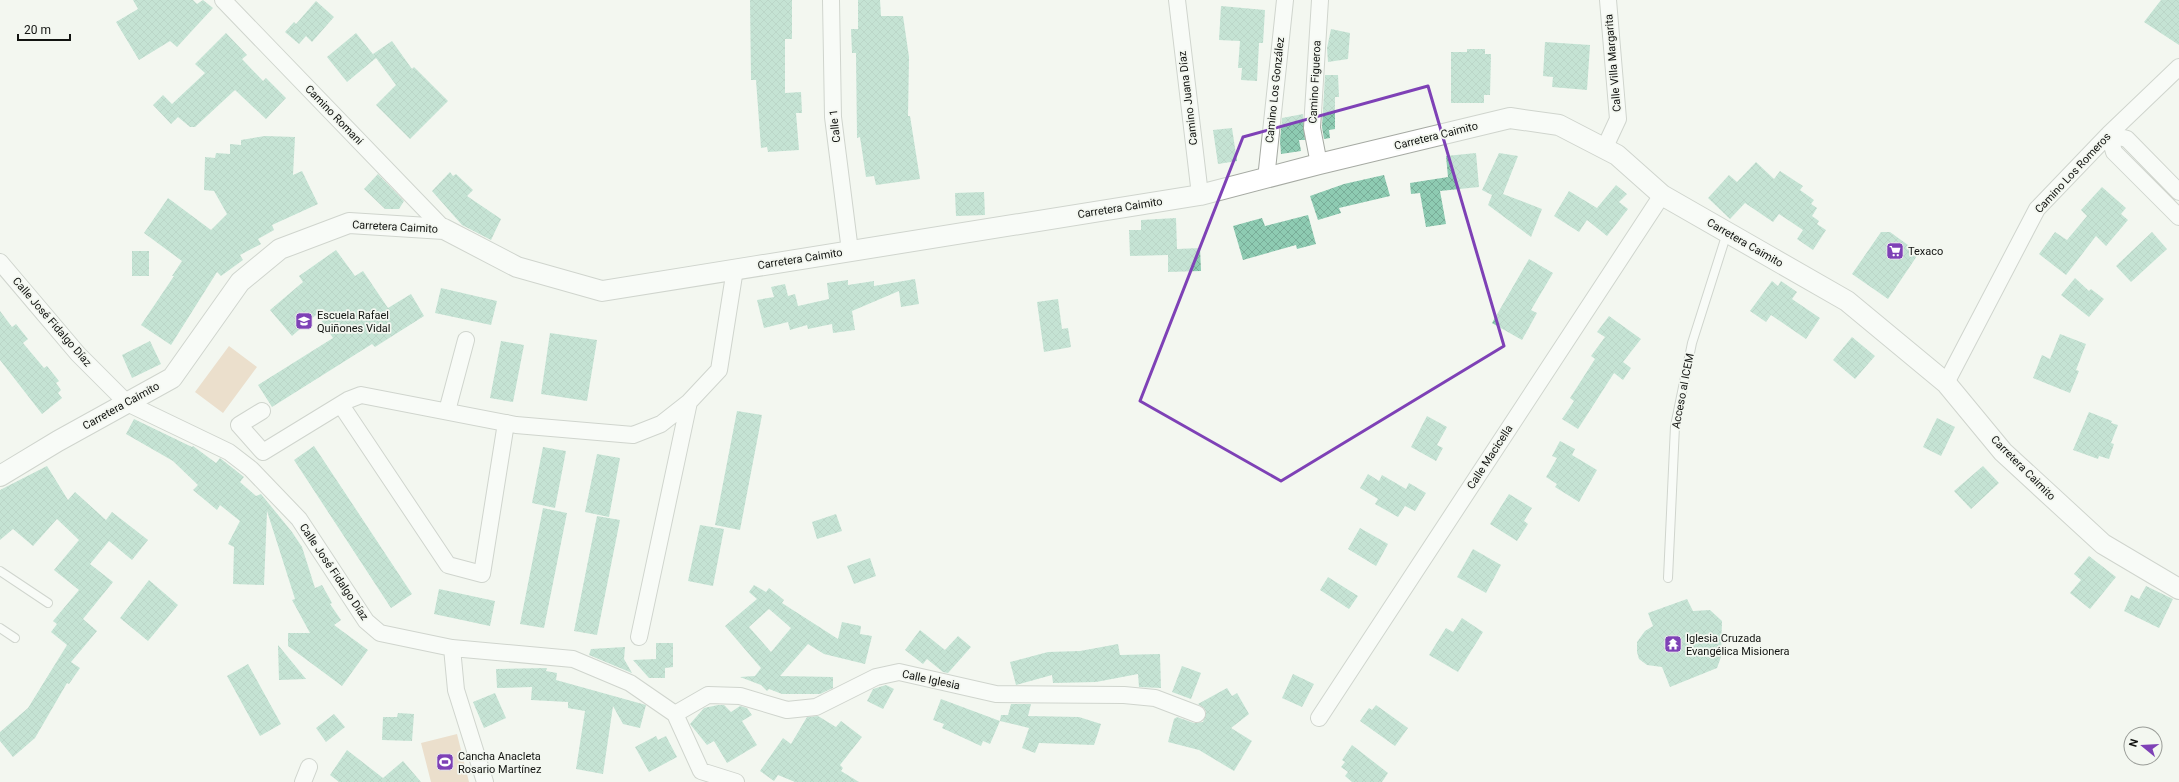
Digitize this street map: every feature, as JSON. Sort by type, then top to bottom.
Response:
[{"type":"street","name":"Camino Romani","points":[[223,0],[444,230]]},
{"type":"street","name":"Calle 1","points":[[831,0],[833,116],[850,251]]},
{"type":"street","name":"Camino Juana Díaz","points":[[1177,0],[1200,195]]},
{"type":"street","name":"Camino Los González","points":[[1266,179],[1285,0]]},
{"type":"street","name":"Camino Figueroa","points":[[1319,164],[1312,128],[1320,0]]},
{"type":"street","name":"Calle Villa Margarita","points":[[1605,147],[1618,119],[1608,0]]},
{"type":"street","name":"Camino Los Romeros","points":[[1946,383],[2038,209],[2109,134],[2179,67]]},
{"type":"street","name":"Carretera Caimito","points":[[0,476],[172,378],[240,282],[280,249],[349,223],[444,230],[517,267],[602,291],[1200,195],[1319,164],[1510,118],[1559,125],[1605,147],[1617,155],[1662,195],[1847,301],[1946,383],[2003,452],[2103,544],[2179,589]]},
{"type":"street","points":[[2109,134],[2127,139],[2179,192]]},
{"type":"street","points":[[2109,134],[2114,152],[2179,218]]},
{"type":"street","name":"Calle Macicella","points":[[1319,718],[1662,195]]},
{"type":"street","name":"Calle José Fidalgo Díaz","points":[[0,262],[78,354],[127,403],[230,452],[251,469],[298,519],[366,621],[380,633],[452,648],[573,659],[630,683],[675,714]]},
{"type":"street","points":[[262,411],[238,426],[263,452],[341,405],[361,395],[506,423],[633,435],[661,424],[689,402],[719,370],[735,269]]},
{"type":"street","points":[[447,411],[466,340]]},
{"type":"street","points":[[639,637],[689,402]]},
{"type":"street","points":[[341,405],[448,565],[482,574],[506,423]]},
{"type":"street","points":[[452,648],[456,690],[484,782]]},
{"type":"street","name":"Calle Iglesia","points":[[675,714],[708,695],[740,696],[787,710],[816,707],[876,677],[899,672],[996,694],[1124,695],[1155,698],[1197,714]]},
{"type":"street","points":[[675,714],[701,777],[736,782]]},
{"type":"street","points":[[303,782],[309,767]]},
{"type":"lane","name":"Acceso al ICEM","points":[[1668,578],[1675,426],[1692,342],[1728,233]]},
{"type":"lane","points":[[0,571],[48,603]]},
{"type":"lane","points":[[0,628],[15,638]]},
{"type":"highlighted area","points":[[1428,86],[1504,346],[1281,481],[1140,401],[1243,137]]},
{"type":"shaded area","points":[[229,346],[257,367],[223,413],[195,392]]},
{"type":"shaded area","name":"Cancha Anacleta Rosario Martínez","points":[[457,734],[469,782],[431,782],[421,743]]},
{"type":"building","points":[[133,0],[193,0],[197,4],[203,0],[213,8],[177,47],[170,41],[139,60],[116,22],[138,9]]},
{"type":"building","points":[[750,0],[792,0],[792,39],[785,39],[785,93],[801,92],[802,113],[796,113],[799,150],[768,152],[767,147],[761,148],[756,80],[751,80]]},
{"type":"building","points":[[858,0],[880,0],[881,16],[903,16],[909,57],[908,116],[910,116],[920,179],[876,185],[874,176],[866,177],[860,137],[857,138],[856,53],[852,53],[851,29],[858,29]]},
{"type":"building","points":[[2161,0],[2179,0],[2179,45],[2144,22]]},
{"type":"building","points":[[316,1],[334,17],[312,42],[306,36],[299,44],[285,32],[294,22],[296,24]]},
{"type":"building","points":[[1221,6],[1265,10],[1263,43],[1259,43],[1257,81],[1241,80],[1242,68],[1238,68],[1240,41],[1219,40]]},
{"type":"building","points":[[1331,29],[1350,33],[1348,59],[1328,62],[1327,48]]},
{"type":"building","points":[[226,33],[247,55],[242,59],[263,81],[266,78],[286,98],[266,119],[235,90],[195,127],[190,127],[178,117],[171,124],[153,105],[163,95],[172,104],[205,73],[195,64]]},
{"type":"building","points":[[356,33],[376,58],[347,82],[327,57]]},
{"type":"building","points":[[392,41],[412,69],[414,67],[448,101],[410,139],[376,105],[396,85],[373,54]]},
{"type":"building","points":[[1545,42],[1590,45],[1587,90],[1552,87],[1553,77],[1543,76]]},
{"type":"building","points":[[1467,49],[1485,49],[1485,54],[1491,54],[1490,95],[1484,95],[1484,103],[1451,103],[1451,52],[1467,52]]},
{"type":"building","points":[[1325,75],[1338,75],[1339,97],[1335,97],[1335,129],[1329,130],[1330,138],[1324,139],[1322,127]]},
{"type":"building","points":[[1303,114],[1305,140],[1299,140],[1301,151],[1281,154],[1280,141],[1282,118]]},
{"type":"building","points":[[1232,128],[1237,161],[1218,164],[1213,130]]},
{"type":"building","points":[[265,136],[295,137],[293,175],[302,171],[318,204],[272,225],[274,230],[258,239],[261,244],[240,255],[243,260],[221,276],[217,272],[171,345],[141,325],[174,276],[172,276],[182,261],[144,233],[168,198],[211,230],[227,214],[214,191],[204,190],[205,157],[215,158],[216,153],[230,154],[230,144],[241,145],[241,140]]},
{"type":"building","points":[[1476,153],[1479,187],[1440,191],[1446,224],[1426,227],[1420,193],[1411,194],[1410,183],[1448,177],[1446,156]]},
{"type":"building","points":[[1499,153],[1518,156],[1503,194],[1542,209],[1531,237],[1488,205],[1492,195],[1482,190]]},
{"type":"building","points":[[1756,162],[1774,179],[1780,171],[1803,186],[1800,190],[1814,200],[1811,204],[1817,208],[1812,216],[1819,221],[1817,224],[1826,230],[1813,250],[1797,239],[1803,230],[1779,214],[1773,222],[1745,203],[1730,219],[1708,198],[1729,175],[1737,182]]},
{"type":"building","points":[[450,172],[453,176],[456,174],[473,190],[467,196],[501,219],[491,240],[462,225],[432,191]]},
{"type":"building","points":[[378,174],[404,201],[399,209],[385,209],[364,189]]},
{"type":"building","points":[[1384,175],[1390,196],[1339,208],[1341,213],[1318,220],[1310,196],[1344,184]]},
{"type":"building","points":[[1616,185],[1627,194],[1619,202],[1628,209],[1607,236],[1587,220],[1579,232],[1554,216],[1569,191],[1597,208]]},
{"type":"building","points":[[2102,187],[2126,208],[2121,214],[2128,220],[2106,246],[2096,236],[2066,275],[2039,254],[2055,232],[2067,240],[2087,216],[2081,210]]},
{"type":"building","points":[[984,192],[985,215],[956,216],[955,193]]},
{"type":"building","points":[[1308,215],[1316,244],[1297,249],[1296,245],[1243,260],[1233,226],[1262,218],[1265,226]]},
{"type":"building","points":[[1176,218],[1177,249],[1200,248],[1201,271],[1168,272],[1168,255],[1130,256],[1129,230],[1141,230],[1141,220]]},
{"type":"building","points":[[1881,232],[1890,232],[1919,253],[1888,299],[1852,274]]},
{"type":"building","points":[[2152,232],[2167,249],[2131,282],[2116,266]]},
{"type":"building","points":[[336,250],[355,276],[363,271],[388,308],[411,294],[424,316],[375,347],[372,344],[272,407],[258,385],[333,338],[317,314],[292,336],[270,310],[303,282],[299,276]]},
{"type":"building","points":[[132,251],[149,251],[149,276],[132,276]]},
{"type":"building","points":[[1529,259],[1553,273],[1531,310],[1537,313],[1522,340],[1492,323]]},
{"type":"building","points":[[2075,278],[2089,291],[2091,289],[2104,299],[2089,317],[2061,295]]},
{"type":"building","points":[[915,279],[919,304],[901,307],[899,291],[852,311],[855,330],[833,333],[832,324],[808,329],[807,325],[790,330],[788,322],[764,328],[757,300],[774,297],[771,287],[785,284],[788,296],[795,294],[798,306],[829,299],[827,283],[848,280],[848,285],[874,281],[874,286]]},
{"type":"building","points":[[1772,281],[1778,286],[1781,281],[1797,292],[1792,299],[1820,318],[1806,339],[1771,315],[1766,322],[1750,311]]},
{"type":"building","points":[[441,288],[497,301],[491,325],[435,313]]},
{"type":"building","points":[[1058,299],[1062,329],[1068,328],[1071,347],[1044,352],[1037,302]]},
{"type":"building","points":[[0,311],[12,327],[16,324],[28,339],[23,343],[44,368],[47,366],[59,381],[56,383],[61,390],[58,393],[62,398],[42,414],[0,360]]},
{"type":"building","points":[[1609,316],[1641,339],[1623,362],[1631,368],[1623,380],[1614,373],[1578,429],[1562,419],[1574,401],[1570,398],[1595,359],[1591,356],[1605,337],[1597,332]]},
{"type":"building","points":[[550,333],[597,340],[587,401],[541,394]]},
{"type":"building","points":[[2060,334],[2086,344],[2076,370],[2079,371],[2070,393],[2033,378],[2042,355],[2050,359]]},
{"type":"building","points":[[1852,337],[1875,356],[1855,379],[1833,360]]},
{"type":"building","points":[[150,341],[161,364],[132,378],[122,355]]},
{"type":"building","points":[[501,341],[524,345],[513,402],[490,398]]},
{"type":"building","points":[[737,411],[762,415],[740,530],[715,525]]},
{"type":"building","points":[[2089,412],[2118,425],[2111,443],[2114,444],[2109,459],[2099,456],[2098,459],[2073,450]]},
{"type":"building","points":[[1427,416],[1447,427],[1437,445],[1443,448],[1436,461],[1411,447]]},
{"type":"building","points":[[1937,418],[1955,427],[1941,456],[1923,447]]},
{"type":"building","points":[[134,419],[192,447],[193,446],[216,463],[220,458],[244,477],[240,482],[256,496],[261,494],[292,532],[302,547],[315,588],[322,585],[332,603],[330,604],[341,620],[334,625],[368,650],[342,686],[288,646],[288,633],[310,633],[292,600],[295,599],[267,511],[264,585],[233,584],[234,547],[228,544],[240,521],[220,505],[217,510],[193,490],[198,485],[173,461],[126,434]]},
{"type":"building","points":[[1560,441],[1575,449],[1572,455],[1597,470],[1579,502],[1555,487],[1557,484],[1546,477],[1557,458],[1552,456]]},
{"type":"building","points":[[314,446],[412,594],[391,608],[294,460]]},
{"type":"building","points":[[543,447],[566,451],[555,508],[532,503]]},
{"type":"building","points":[[597,454],[620,458],[609,517],[585,512]]},
{"type":"building","points":[[47,466],[68,500],[75,492],[106,520],[112,512],[148,540],[132,560],[109,541],[90,564],[113,582],[83,619],[97,631],[71,662],[80,668],[69,684],[67,683],[35,738],[13,757],[0,741],[0,732],[28,708],[67,645],[51,632],[57,624],[53,621],[79,590],[54,570],[79,540],[57,519],[33,546],[13,529],[0,540],[0,490]]},
{"type":"building","points":[[1983,466],[1999,483],[1971,509],[1954,491]]},
{"type":"building","points":[[1368,474],[1379,481],[1382,475],[1406,489],[1409,483],[1426,493],[1415,511],[1405,506],[1398,517],[1375,504],[1378,499],[1360,488]]},
{"type":"building","points":[[1509,494],[1532,508],[1524,521],[1528,524],[1517,541],[1490,524]]},
{"type":"building","points":[[543,508],[567,513],[544,628],[520,624]]},
{"type":"building","points":[[836,514],[842,531],[817,539],[812,522]]},
{"type":"building","points":[[597,516],[620,520],[597,635],[574,631]]},
{"type":"building","points":[[700,525],[724,529],[713,586],[688,581]]},
{"type":"building","points":[[1360,528],[1388,544],[1376,566],[1348,549]]},
{"type":"building","points":[[1473,549],[1501,565],[1486,593],[1457,577]]},
{"type":"building","points":[[2089,556],[2116,577],[2090,609],[2070,593],[2081,580],[2074,574]]},
{"type":"building","points":[[870,558],[876,576],[854,584],[847,566]]},
{"type":"building","points":[[1328,577],[1358,596],[1349,609],[1320,590]]},
{"type":"building","points":[[149,580],[178,605],[148,641],[120,618]]},
{"type":"building","points":[[754,585],[766,592],[769,588],[784,600],[782,603],[838,639],[842,622],[861,626],[860,634],[872,636],[865,664],[824,654],[808,644],[780,676],[833,677],[833,688],[820,694],[782,694],[769,689],[767,691],[761,685],[740,677],[755,676],[761,668],[725,626],[757,599],[749,592]],"holes":[[[769,609],[791,628],[771,652],[749,627]]]},
{"type":"building","points":[[2146,586],[2173,599],[2159,628],[2124,611],[2131,595],[2139,599]]},
{"type":"building","points":[[439,589],[495,601],[490,626],[434,614]]},
{"type":"building","points":[[1687,599],[1693,611],[1710,610],[1722,621],[1721,657],[1717,668],[1670,687],[1662,667],[1647,665],[1639,659],[1637,642],[1645,631],[1653,626],[1648,613]]},
{"type":"building","points":[[1462,618],[1483,632],[1458,672],[1429,655],[1446,628],[1453,632]]},
{"type":"building","points":[[920,630],[945,650],[958,636],[971,647],[948,673],[943,672],[927,659],[923,664],[905,650]]},
{"type":"building","points":[[656,643],[673,643],[673,667],[665,668],[665,678],[649,678],[633,660],[656,659]]},
{"type":"building","points":[[1118,644],[1120,655],[1160,654],[1161,688],[1139,687],[1138,674],[1096,682],[1053,683],[1052,675],[1016,685],[1010,662],[1048,652],[1080,651]]},
{"type":"building","points":[[278,645],[306,679],[279,680]]},
{"type":"building","points":[[625,647],[624,659],[632,673],[589,655],[591,649]]},
{"type":"building","points":[[248,664],[281,724],[260,736],[227,676]]},
{"type":"building","points":[[1182,666],[1201,673],[1191,699],[1172,692]]},
{"type":"building","points":[[547,668],[546,671],[557,673],[556,680],[646,705],[640,728],[623,724],[613,706],[603,774],[576,769],[585,711],[568,708],[568,702],[531,700],[532,687],[497,688],[496,669]]},
{"type":"building","points":[[1293,674],[1314,684],[1302,707],[1282,698]]},
{"type":"building","points":[[886,685],[894,689],[883,709],[867,701],[873,689]]},
{"type":"building","points":[[1227,688],[1232,696],[1237,693],[1249,714],[1231,728],[1252,741],[1234,771],[1199,750],[1168,742],[1174,719],[1177,717],[1194,723],[1203,722],[1206,712],[1204,708],[1198,704]]},
{"type":"building","points":[[495,693],[506,718],[484,728],[473,702]]},
{"type":"building","points":[[941,699],[1000,721],[990,744],[983,741],[981,746],[942,728],[944,724],[933,720]]},
{"type":"building","points":[[1011,704],[1031,704],[1028,716],[1079,717],[1101,724],[1094,745],[1039,743],[1035,753],[1022,748],[1029,728],[1000,721],[1001,715],[1008,715]]},
{"type":"building","points":[[724,705],[731,712],[740,706],[747,708],[752,715],[742,721],[757,745],[727,763],[714,741],[707,745],[690,724],[704,708]]},
{"type":"building","points":[[1376,705],[1408,728],[1395,746],[1360,721],[1369,708],[1372,710]]},
{"type":"building","points":[[398,713],[414,714],[412,741],[382,740],[383,717],[397,717]]},
{"type":"building","points":[[334,714],[345,727],[326,742],[316,728]]},
{"type":"building","points":[[818,716],[836,727],[841,721],[862,737],[840,765],[843,768],[841,771],[859,782],[795,782],[778,775],[774,781],[760,771],[783,738],[791,744],[807,717]]},
{"type":"building","points":[[656,736],[658,740],[666,736],[677,757],[649,772],[635,747]]},
{"type":"building","points":[[1352,745],[1388,773],[1382,782],[1352,782],[1345,776],[1348,772],[1341,767],[1345,762],[1342,760]]},
{"type":"building","points":[[347,750],[383,778],[403,761],[421,782],[339,782],[330,775]]},
{"type":"place","name":"Texaco","points":[[1895,251]]},
{"type":"place","name":"Escuela Rafael Quiñones Vidal","points":[[304,321]]},
{"type":"place","name":"Iglesia Cruzada Evangélica Misionera","points":[[1673,644]]},
{"type":"place","name":"Cancha Anacleta Rosario Martínez","points":[[445,762]]}]
